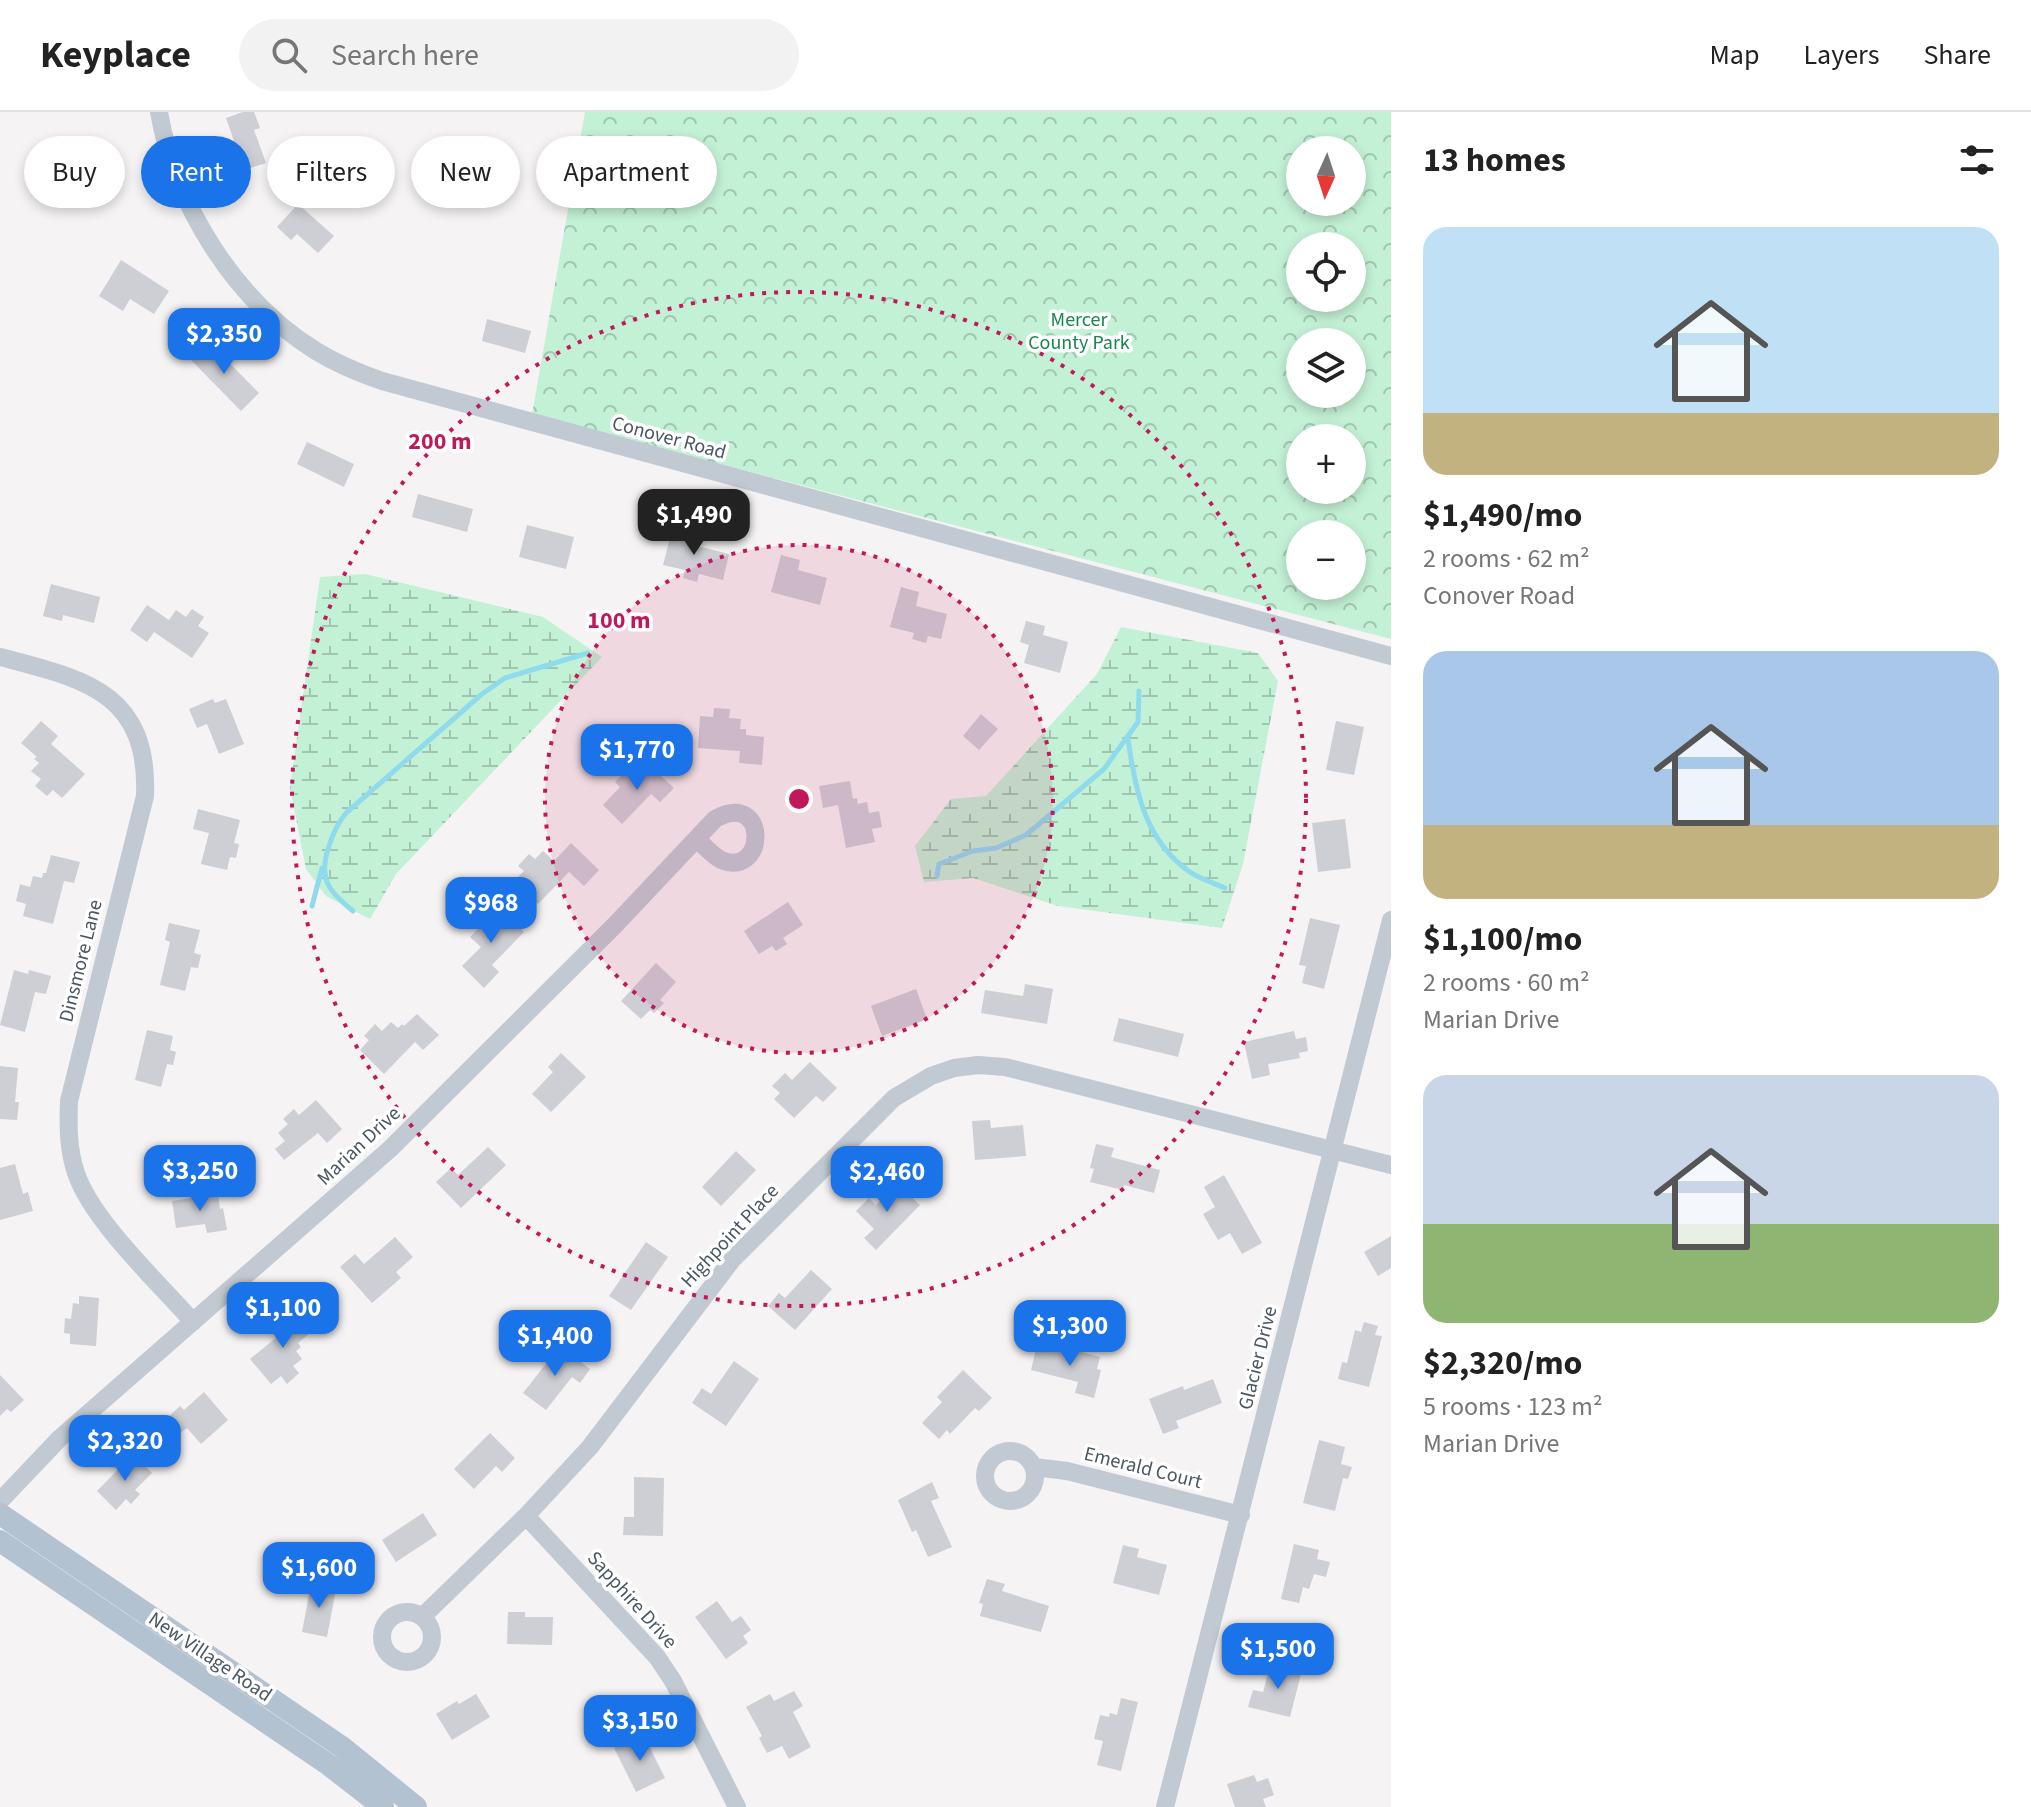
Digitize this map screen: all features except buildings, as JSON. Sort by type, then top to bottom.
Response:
[{"type":"main road","name":"New Village Road","points":[[0,1514],[342,1747],[416,1807]]},
{"type":"main road","name":"New Village Road","points":[[0,1541],[329,1765],[383,1807]]},
{"type":"street","name":"Conover Road","points":[[159,112],[181,187],[232,273],[266,312],[290,333],[315,351],[348,368],[382,381],[640,453],[1391,656]]},
{"type":"street","name":"Dinsmore Lane","points":[[0,657],[72,676],[93,686],[126,717],[143,756],[145,796],[69,1101],[68,1130],[77,1176],[92,1206],[193,1322]]},
{"type":"street","name":"Marian Drive","points":[[0,1501],[59,1439],[390,1149],[697,839]]},
{"type":"street","name":"Glacier Drive","points":[[1165,1807],[1391,920]]},
{"type":"street","name":"Highpoint Place","points":[[422,1617],[526,1516],[581,1457],[732,1260],[894,1098],[931,1076],[966,1067],[1005,1067],[1391,1165]]},
{"type":"street","name":"Emerald Court","points":[[1034,1467],[1067,1471],[1241,1515]]},
{"type":"street","name":"Sapphire Drive","points":[[526,1516],[657,1657],[673,1681],[737,1807]]},
{"type":"green space","name":"Mercer County Park","points":[[585,112],[1391,112],[1391,639],[532,415],[568,208],[717,208],[717,136],[581,136]]},
{"type":"green space","points":[[365,574],[543,617],[602,657],[396,874],[370,919],[326,896],[306,869],[290,787],[320,577]]},
{"type":"green space","points":[[1121,627],[1258,653],[1278,681],[1243,864],[1222,928],[1058,906],[973,878],[924,882],[915,846],[951,799],[986,796],[1097,674]]},
{"type":"waterway","points":[[353,911],[337,897],[325,875],[331,841],[346,813],[482,694],[505,678],[588,653]]},
{"type":"waterway","points":[[937,876],[939,864],[973,851],[996,848],[1026,835],[1104,769],[1138,722],[1139,691]]},
{"type":"waterway","points":[[1128,739],[1134,777],[1152,830],[1162,845],[1190,872],[1225,888]]},
{"type":"waterway","points":[[312,906],[322,868]]}]
